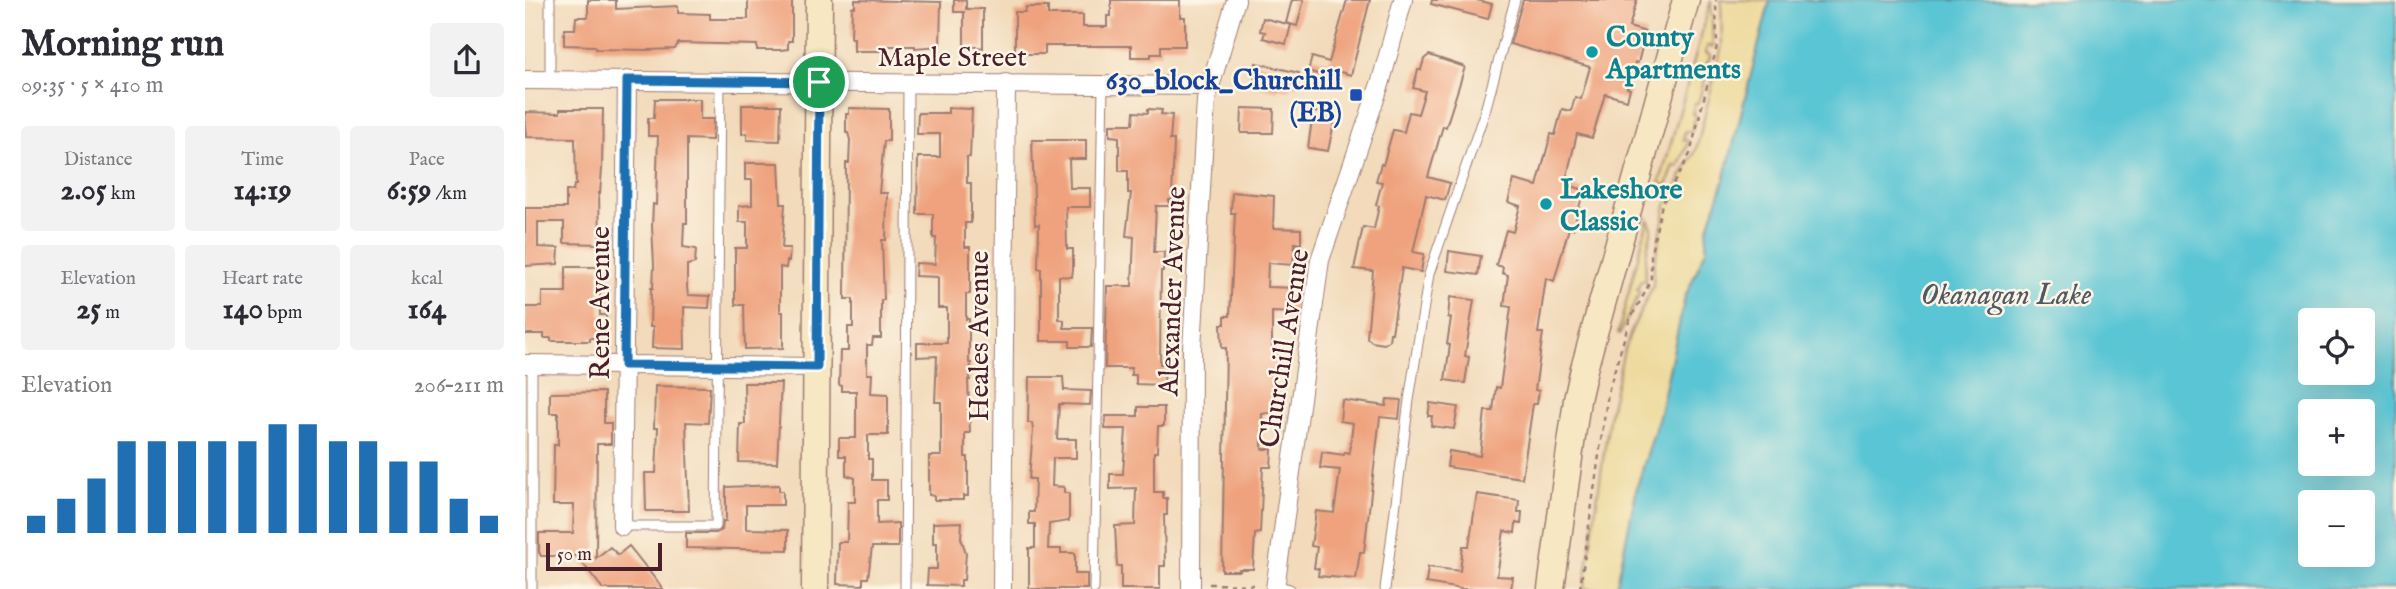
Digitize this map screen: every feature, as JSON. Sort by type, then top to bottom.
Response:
[{"type":"street","points":[[815,589],[819,0]]},
{"type":"street","name":"Alexander Avenue","points":[[1191,586],[1192,349],[1206,100],[1236,0]]},
{"type":"street","name":"Churchill Avenue","points":[[1280,588],[1320,260],[1381,81],[1403,0]]},
{"type":"street","points":[[1551,589],[1577,400],[1584,369],[1686,0]]},
{"type":"street","name":"Maple Street","points":[[525,80],[1210,86]]},
{"type":"street","name":"Rene Avenue","points":[[622,526],[627,80]]},
{"type":"street","name":"Heales Avenue","points":[[1002,589],[1006,83]]},
{"type":"street","points":[[529,364],[817,367]]},
{"type":"lane","points":[[549,79],[550,0]]},
{"type":"lane","points":[[1385,589],[1409,400],[1429,274],[1485,111],[1515,0]]},
{"type":"lane","points":[[622,526],[716,526],[720,81]]},
{"type":"lane","points":[[905,589],[908,82]]},
{"type":"lane","points":[[1094,589],[1103,84]]},
{"type":"lane","points":[[529,364],[532,589]]},
{"type":"path","points":[[1580,589],[1608,392],[1630,319],[1651,278],[1651,253],[1662,204],[1690,154],[1717,46],[1716,0]]},
{"type":"path","points":[[1191,586],[1280,588]]},
{"type":"sand","points":[[1711,0],[1713,47],[1707,46],[1706,53],[1711,55],[1704,70],[1707,71],[1698,103],[1695,103],[1692,114],[1696,115],[1691,132],[1685,131],[1683,140],[1689,141],[1678,167],[1674,165],[1667,186],[1660,182]]},
{"type":"sand","points":[[1721,0],[1770,0],[1724,181],[1707,230],[1706,250],[1685,297],[1660,413],[1637,487],[1616,589],[1584,589],[1610,412],[1623,354],[1653,286],[1654,266],[1666,205],[1696,150],[1722,46]]},
{"type":"sand","points":[[1648,219],[1652,228],[1646,255],[1645,281],[1641,280],[1637,290],[1640,292],[1620,334],[1618,333]]},
{"type":"water","name":"Okanagan Lake","points":[[1770,0],[2396,0],[2396,589],[1616,589],[1637,487],[1660,413],[1685,297],[1706,250],[1707,230],[1724,181]]},
{"type":"building","points":[[588,0],[616,0],[616,9],[678,6],[678,13],[710,14],[710,19],[748,19],[748,0],[792,0],[792,41],[788,41],[788,49],[780,50],[757,50],[757,45],[678,43],[675,49],[647,50],[564,45],[564,29],[575,29],[576,17],[588,17]]},
{"type":"building","points":[[855,0],[941,2],[940,46],[886,46],[886,51],[854,51],[854,38],[851,38],[852,7],[855,7]]},
{"type":"building","points":[[954,0],[966,0],[966,9],[983,9],[983,48],[964,45],[964,12],[954,12]]},
{"type":"building","points":[[1111,0],[1180,0],[1180,17],[1185,17],[1185,46],[1161,46],[1161,54],[1151,54],[1151,57],[1131,57],[1131,46],[1045,46],[1045,54],[1015,51],[1015,12],[1025,12],[1026,7],[1048,7],[1048,15],[1083,15],[1083,27],[1107,27],[1107,16],[1111,16]]},
{"type":"building","points":[[1292,0],[1304,0],[1297,26],[1286,23]]},
{"type":"building","points":[[1347,0],[1370,0],[1351,75],[1333,70],[1331,78],[1308,71],[1312,57],[1329,62]]},
{"type":"building","points":[[1432,0],[1477,0],[1492,4],[1488,19],[1431,4]]},
{"type":"building","points":[[1523,0],[1637,0],[1629,27],[1646,32],[1638,63],[1635,62],[1627,88],[1630,89],[1627,100],[1605,94],[1592,138],[1577,134],[1565,184],[1584,190],[1573,229],[1569,228],[1554,281],[1546,278],[1538,333],[1543,333],[1535,390],[1539,391],[1537,404],[1533,404],[1522,478],[1447,467],[1449,451],[1480,456],[1485,411],[1493,411],[1496,387],[1500,388],[1511,307],[1504,306],[1508,275],[1502,273],[1503,267],[1496,265],[1506,230],[1513,232],[1520,206],[1508,202],[1514,180],[1537,186],[1551,134],[1555,135],[1562,109],[1571,111],[1575,97],[1581,99],[1590,67],[1510,44]]},
{"type":"building","points":[[1263,18],[1291,25],[1286,44],[1263,38],[1265,32],[1260,31]]},
{"type":"building","points":[[1429,55],[1465,67],[1428,177],[1450,183],[1445,200],[1426,195],[1413,252],[1424,254],[1421,272],[1402,268],[1389,341],[1384,344],[1372,342],[1367,338],[1373,271],[1354,269],[1363,227],[1374,229],[1382,182],[1376,181],[1381,164],[1383,165],[1393,130],[1404,132],[1409,112],[1418,114],[1425,91],[1413,88],[1418,70],[1421,70],[1424,59]]},
{"type":"building","points":[[1256,63],[1299,73],[1297,86],[1291,85],[1289,90],[1278,88],[1278,91],[1254,85]]},
{"type":"building","points":[[655,99],[700,99],[700,119],[713,119],[712,140],[687,139],[687,223],[684,223],[683,247],[696,249],[695,263],[687,265],[688,295],[710,296],[709,308],[684,307],[685,349],[652,348],[652,226],[653,204],[656,205],[658,136],[648,136],[648,118],[654,118]]},
{"type":"building","points":[[742,105],[781,105],[780,141],[747,140],[747,133],[742,134]]},
{"type":"building","points":[[849,108],[889,109],[889,141],[884,141],[879,193],[887,193],[886,240],[882,240],[884,300],[881,300],[881,338],[873,338],[872,345],[867,345],[867,374],[872,374],[871,393],[888,394],[888,435],[868,435],[868,459],[872,459],[872,480],[887,480],[887,500],[877,500],[877,524],[898,523],[898,547],[872,547],[868,578],[863,578],[863,585],[837,584],[838,542],[847,542],[848,502],[855,502],[855,478],[846,475],[846,456],[839,456],[839,438],[856,438],[856,391],[842,391],[842,386],[839,385],[840,351],[848,351],[848,327],[853,327],[853,299],[845,299],[846,163],[849,163],[850,140],[846,133],[846,114],[849,114]]},
{"type":"building","points":[[948,108],[972,109],[970,157],[967,157],[967,183],[971,183],[971,223],[965,223],[965,247],[970,247],[970,294],[966,294],[966,319],[969,319],[971,363],[968,380],[970,433],[965,433],[968,496],[963,496],[963,500],[934,500],[934,496],[929,495],[929,456],[941,456],[941,402],[935,402],[937,356],[917,357],[917,343],[947,343],[947,308],[938,308],[938,277],[915,276],[916,263],[935,264],[936,238],[933,238],[933,214],[917,214],[918,157],[940,157],[940,134],[917,134],[918,113],[948,113]]},
{"type":"building","points":[[1242,108],[1274,109],[1273,133],[1241,133]]},
{"type":"building","points":[[560,109],[603,109],[599,193],[600,244],[564,243],[564,222],[538,222],[538,247],[559,248],[558,264],[525,266],[525,208],[566,208],[566,191],[573,191],[576,185],[575,138],[526,137],[525,112],[560,113]]},
{"type":"building","points":[[1148,109],[1162,110],[1161,114],[1172,115],[1170,140],[1174,140],[1172,200],[1169,200],[1169,206],[1156,206],[1154,252],[1164,252],[1161,271],[1160,364],[1165,364],[1164,385],[1136,384],[1136,375],[1131,375],[1131,368],[1105,368],[1107,286],[1132,286],[1134,237],[1126,236],[1131,193],[1128,193],[1128,171],[1119,171],[1119,137],[1110,136],[1110,124],[1133,124],[1134,112],[1148,113]]},
{"type":"building","points":[[1313,112],[1336,114],[1328,151],[1308,148]]},
{"type":"building","points":[[1032,140],[1086,140],[1086,159],[1069,159],[1070,188],[1090,188],[1090,207],[1066,207],[1067,249],[1073,249],[1073,269],[1072,277],[1059,276],[1059,319],[1064,320],[1064,328],[1092,328],[1091,347],[1070,347],[1070,341],[1041,341],[1039,224],[1035,225]]},
{"type":"building","points":[[745,163],[779,163],[781,204],[785,204],[782,248],[790,248],[786,268],[780,267],[783,348],[745,349],[744,305],[736,305],[735,302],[735,248],[747,248],[747,222],[739,222],[739,206],[752,205],[752,180],[745,180]]},
{"type":"building","points":[[1232,192],[1274,196],[1273,228],[1301,229],[1301,244],[1295,243],[1293,265],[1268,263],[1267,287],[1299,288],[1299,302],[1297,313],[1272,312],[1272,352],[1279,352],[1279,369],[1273,369],[1274,412],[1262,414],[1262,449],[1272,449],[1271,467],[1263,467],[1260,533],[1255,534],[1253,569],[1222,571],[1226,348],[1222,348],[1221,324],[1225,324],[1225,316],[1230,316],[1235,213],[1231,213]]},
{"type":"building","points":[[1449,251],[1481,256],[1478,275],[1447,271]]},
{"type":"building","points":[[566,267],[600,267],[600,315],[606,315],[605,338],[590,338],[590,341],[551,341],[551,338],[544,338],[544,334],[525,334],[525,307],[542,307],[542,292],[566,292]]},
{"type":"building","points":[[1450,297],[1474,300],[1465,356],[1469,357],[1465,383],[1445,380],[1450,345],[1447,344],[1451,318],[1448,317]]},
{"type":"building","points":[[1029,377],[1063,377],[1064,390],[1091,391],[1090,405],[1059,404],[1057,439],[1076,439],[1076,458],[1053,458],[1052,486],[1064,487],[1064,493],[1069,493],[1069,521],[1049,524],[1048,549],[1075,553],[1075,574],[1087,574],[1087,589],[1030,589],[1029,586],[1029,548],[1035,548],[1035,524],[1029,524],[1029,512],[1034,512],[1035,479],[1029,479],[1033,430],[1032,423],[1028,423]]},
{"type":"building","points":[[744,383],[781,383],[777,463],[739,462],[740,424],[745,424]]},
{"type":"building","points":[[655,386],[710,387],[708,423],[686,422],[689,511],[646,511],[645,473],[656,473],[658,428],[654,428]]},
{"type":"building","points":[[604,392],[604,423],[611,423],[611,444],[597,444],[596,558],[610,547],[618,555],[629,546],[663,589],[603,589],[577,556],[541,556],[539,552],[539,533],[573,533],[574,505],[553,505],[554,445],[558,445],[558,413],[550,413],[550,393]]},
{"type":"building","points":[[1387,399],[1401,400],[1399,419],[1380,417],[1364,552],[1360,552],[1356,579],[1318,576],[1319,569],[1314,568],[1317,547],[1311,546],[1316,511],[1334,513],[1340,470],[1320,468],[1322,452],[1344,455],[1345,452],[1349,453],[1353,423],[1340,421],[1342,400],[1386,406]]},
{"type":"building","points":[[1430,403],[1458,407],[1454,429],[1431,426],[1432,416],[1428,416]]},
{"type":"building","points":[[1138,407],[1164,407],[1164,426],[1158,426],[1157,452],[1154,452],[1154,492],[1163,492],[1163,498],[1167,498],[1167,515],[1164,515],[1165,566],[1160,566],[1160,589],[1121,589],[1121,566],[1117,566],[1115,526],[1135,525],[1136,488],[1110,489],[1110,474],[1123,474],[1126,429],[1105,429],[1106,416],[1138,416]]},
{"type":"building","points":[[779,485],[779,491],[783,491],[783,505],[746,505],[746,529],[788,530],[788,550],[686,548],[686,533],[716,533],[722,530],[723,521],[726,521],[726,487]]},
{"type":"building","points":[[1477,494],[1519,500],[1521,524],[1516,523],[1515,533],[1504,531],[1497,576],[1513,577],[1511,589],[1461,589],[1426,583],[1428,567],[1460,571],[1463,546],[1469,546]]},
{"type":"building","points":[[962,522],[961,538],[966,553],[961,586],[927,585],[928,569],[937,569],[937,543],[933,543],[933,523]]},
{"type":"place","name":"County Apartments","points":[[1592,52]]},
{"type":"place","name":"630_block_Churchill (EB)","points":[[1356,95]]},
{"type":"place","name":"Lakeshore Classic","points":[[1546,204]]},
{"type":"route","points":[[627,80],[819,82],[817,367],[624,365],[627,80]]}]
